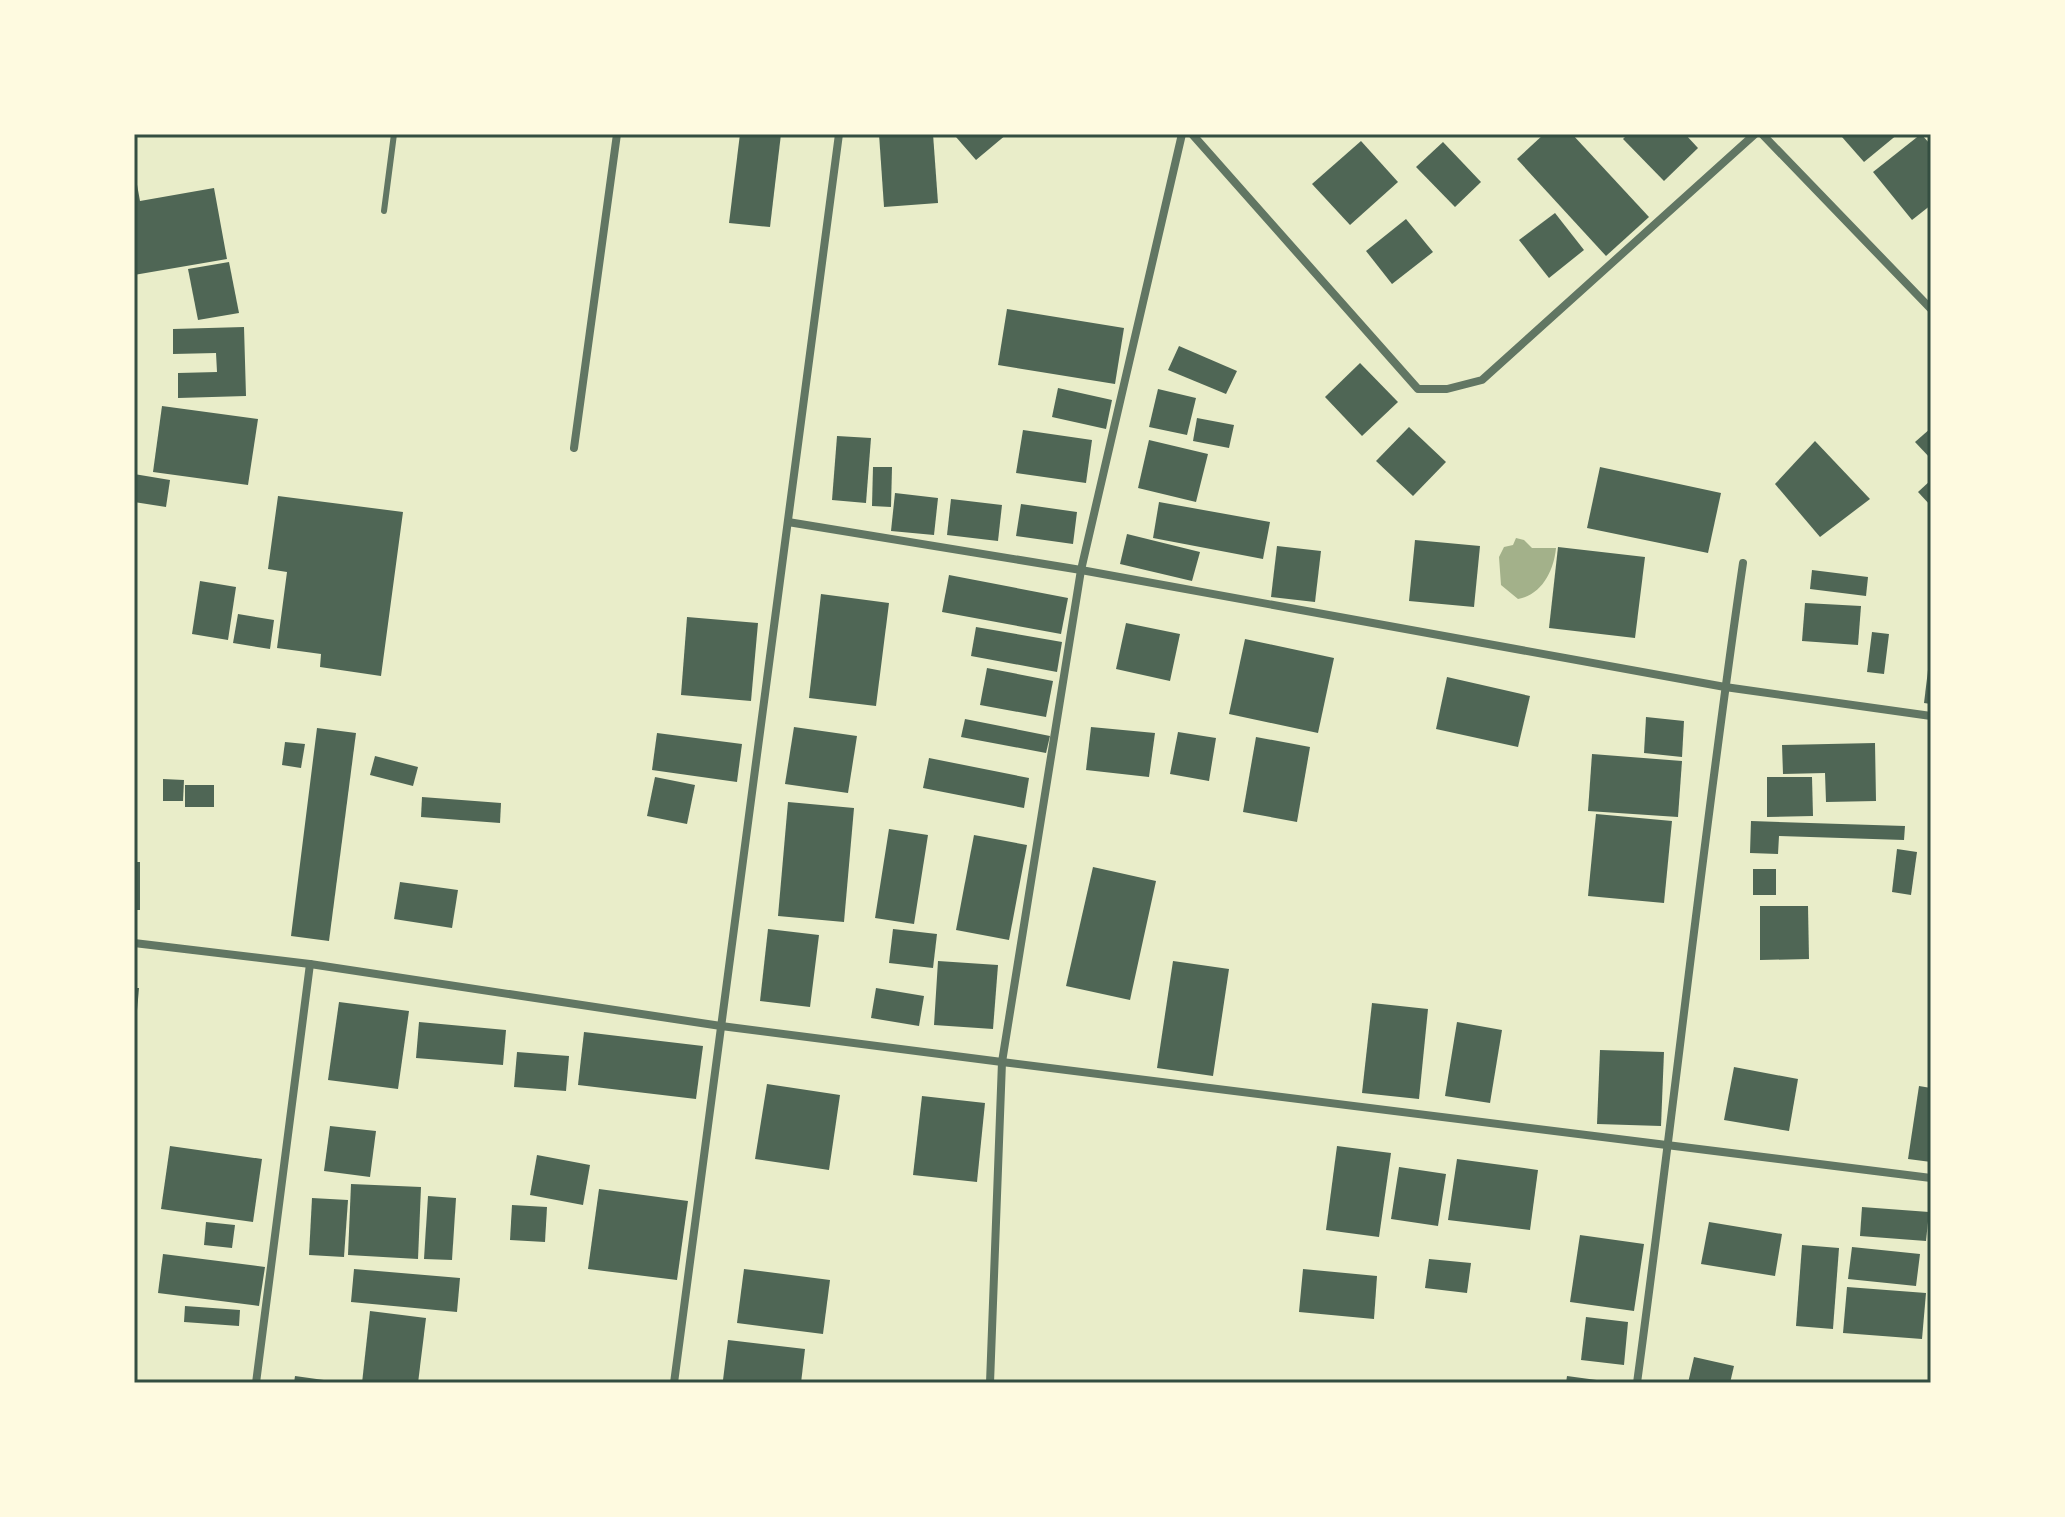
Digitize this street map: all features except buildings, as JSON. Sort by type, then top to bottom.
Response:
[{"type":"street","points":[[574,448],[617,134]]},
{"type":"street","points":[[674,1383],[839,134]]},
{"type":"street","points":[[990,1383],[1002,1062],[1081,570],[1182,134]]},
{"type":"street","points":[[1192,134],[1418,389],[1447,389],[1482,380],[1755,134]]},
{"type":"street","points":[[1762,134],[1931,309]]},
{"type":"street","points":[[788,522],[1081,570],[1725,687],[1931,716]]},
{"type":"street","points":[[1637,1383],[1743,563]]},
{"type":"street","points":[[134,943],[310,964],[721,1026],[1931,1178]]},
{"type":"street","points":[[256,1383],[310,964]]},
{"type":"lane","points":[[384,211],[394,134]]},
{"type":"shaded area","points":[[1516,538],[1524,540],[1532,548],[1556,548],[1553,565],[1540,587],[1518,599],[1501,585],[1499,557],[1504,547],[1513,545]]}]
